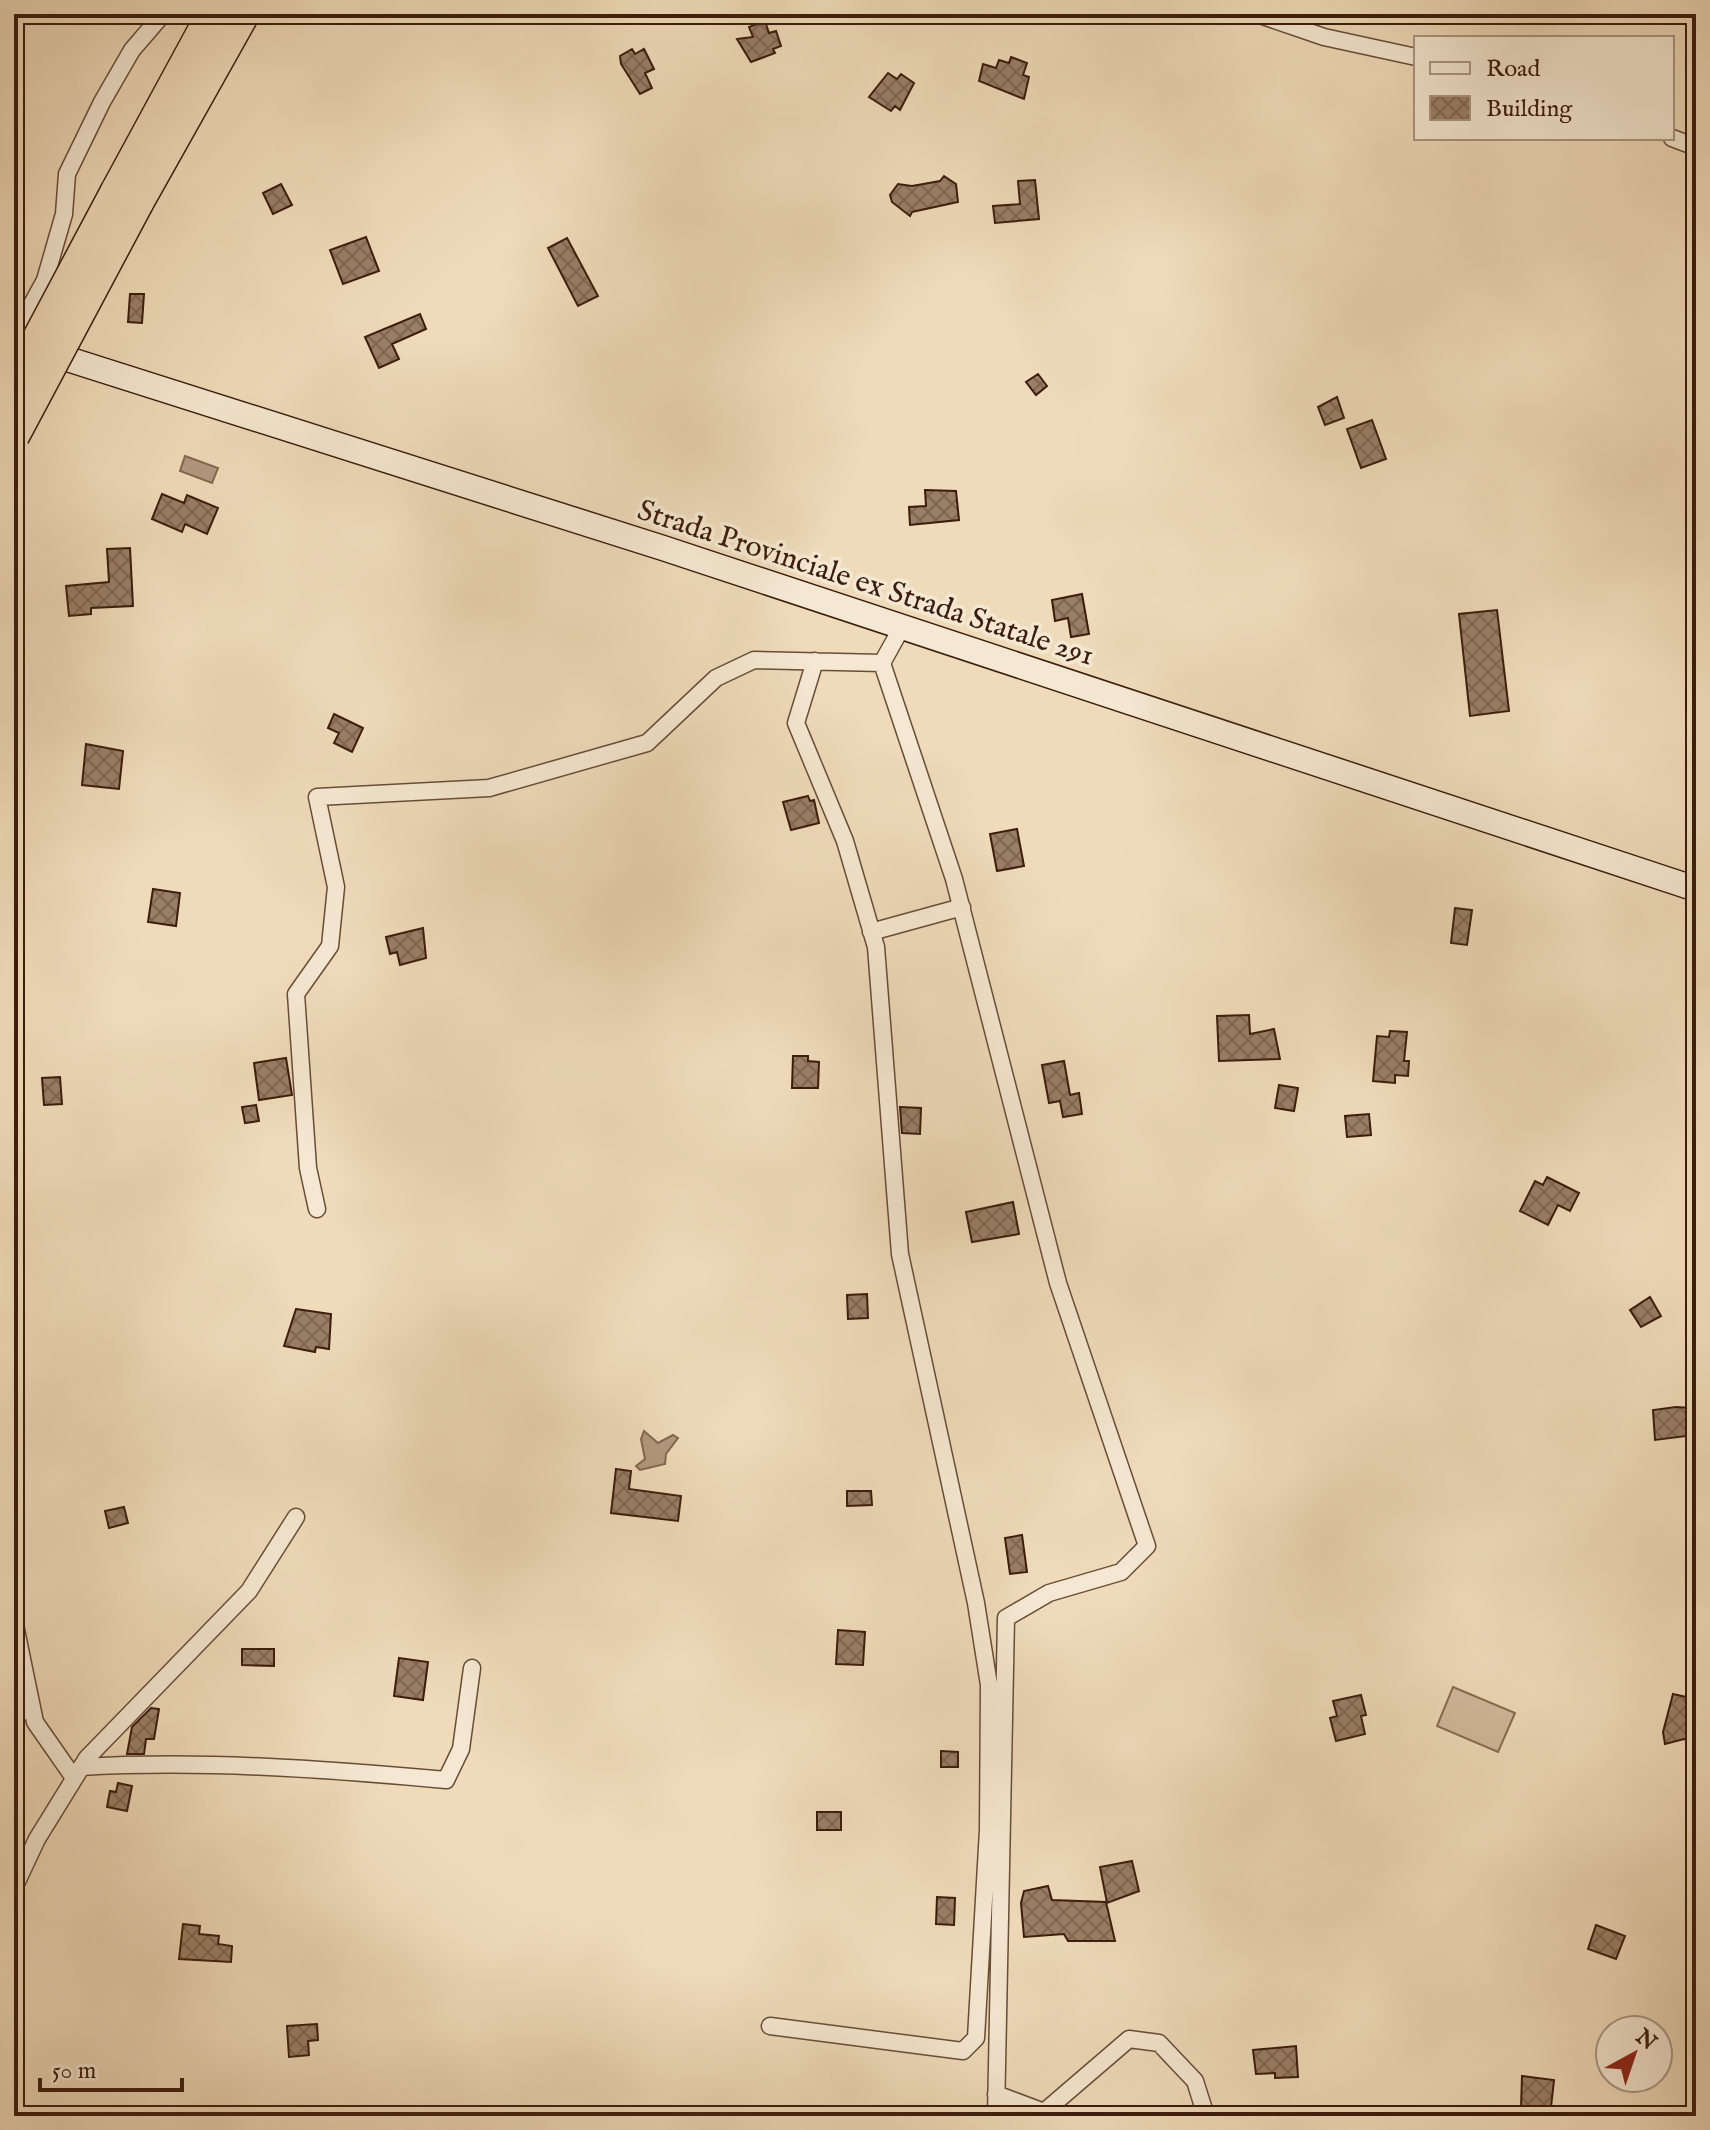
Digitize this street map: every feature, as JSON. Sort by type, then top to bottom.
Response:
[{"type":"highway","points":[[14,383],[127,197],[224,22]]},
{"type":"highway","points":[[14,436],[127,197]]},
{"type":"street","points":[[14,340],[45,280],[64,214],[67,174],[102,102],[132,50],[163,14]]},
{"type":"street","points":[[1257,14],[1324,37],[1414,57]]},
{"type":"street","points":[[1674,139],[1696,147]]},
{"type":"street","name":"Strada Provinciale ex Strada Statale 291","points":[[14,340],[663,548],[1696,889]]},
{"type":"street","points":[[902,627],[882,663],[962,907],[1058,1283],[1147,1546],[1121,1572],[1049,1593],[1006,1618],[996,2116]]},
{"type":"street","points":[[317,1209],[308,1168],[296,994],[330,946],[336,887],[317,797],[489,788],[647,743],[716,678],[754,660],[882,663]]},
{"type":"street","points":[[770,2026],[963,2051],[976,2038],[988,1830],[989,1685],[976,1603],[900,1254],[890,1100],[871,932],[845,841],[796,723],[815,661]]},
{"type":"street","points":[[871,932],[962,907]]},
{"type":"street","points":[[14,1888],[37,1839],[78,1772],[249,1591],[296,1517]]},
{"type":"street","points":[[14,1620],[35,1722],[78,1772]]},
{"type":"street","points":[[78,1772],[130,1764],[329,1770],[446,1780],[461,1749],[472,1668]]},
{"type":"street","points":[[14,1716],[32,1707]]},
{"type":"street","points":[[996,2094],[1044,2112],[1129,2039],[1159,2043],[1195,2081],[1206,2116]]},
{"type":"shaded area","points":[[185,456],[218,468],[212,483],[180,471]]},
{"type":"shaded area","points":[[644,1431],[658,1443],[673,1435],[678,1438],[666,1454],[665,1464],[640,1470],[636,1466],[645,1459],[641,1439]]},
{"type":"shaded area","points":[[1453,1687],[1515,1713],[1498,1752],[1437,1726]]},
{"type":"building","points":[[765,21],[769,33],[776,31],[781,46],[773,49],[775,53],[751,62],[737,39],[753,37],[749,27]]},
{"type":"building","points":[[632,49],[635,54],[644,49],[654,69],[645,73],[652,88],[640,94],[621,64],[620,56]]},
{"type":"building","points":[[1011,57],[1027,63],[1023,75],[1029,77],[1024,99],[979,81],[983,64],[996,68],[999,60],[1009,63]]},
{"type":"building","points":[[888,73],[897,79],[901,74],[914,83],[900,110],[895,106],[891,111],[869,97]]},
{"type":"building","points":[[944,176],[956,184],[958,202],[912,212],[910,216],[892,202],[890,195],[898,184],[912,186],[940,181]]},
{"type":"building","points":[[1035,180],[1039,219],[995,223],[993,206],[1020,204],[1018,181]]},
{"type":"building","points":[[281,184],[292,205],[273,214],[263,193]]},
{"type":"building","points":[[366,237],[379,271],[343,284],[330,250]]},
{"type":"building","points":[[567,238],[598,296],[578,306],[548,248]]},
{"type":"building","points":[[130,294],[144,294],[142,323],[128,322]]},
{"type":"building","points":[[420,314],[426,329],[392,344],[399,359],[379,368],[365,337]]},
{"type":"building","points":[[1038,374],[1047,386],[1036,395],[1026,382]]},
{"type":"building","points":[[1337,397],[1344,418],[1325,425],[1318,407]]},
{"type":"building","points":[[1372,420],[1386,459],[1361,468],[1347,429]]},
{"type":"building","points":[[925,490],[956,491],[959,520],[910,525],[909,507],[926,506]]},
{"type":"building","points":[[162,494],[184,503],[187,495],[218,508],[207,534],[185,524],[182,532],[152,519]]},
{"type":"building","points":[[130,548],[133,606],[91,608],[91,614],[69,616],[66,586],[109,582],[107,549]]},
{"type":"building","points":[[1082,594],[1089,634],[1071,637],[1068,618],[1055,621],[1052,600]]},
{"type":"building","points":[[1497,610],[1509,711],[1470,716],[1459,614]]},
{"type":"building","points":[[334,714],[363,728],[352,752],[334,743],[339,733],[328,728]]},
{"type":"building","points":[[86,744],[123,751],[119,789],[82,785]]},
{"type":"building","points":[[808,796],[810,801],[814,800],[819,823],[791,830],[783,802]]},
{"type":"building","points":[[1017,829],[1024,866],[997,871],[990,834]]},
{"type":"building","points":[[153,889],[180,893],[176,926],[148,922]]},
{"type":"building","points":[[1455,908],[1472,910],[1467,945],[1451,943]]},
{"type":"building","points":[[423,928],[426,958],[400,965],[397,952],[390,954],[386,937]]},
{"type":"building","points":[[1249,1015],[1250,1034],[1274,1029],[1280,1059],[1219,1061],[1217,1016]]},
{"type":"building","points":[[1390,1031],[1407,1032],[1404,1061],[1409,1061],[1408,1076],[1395,1075],[1395,1083],[1373,1081],[1377,1036],[1389,1037]]},
{"type":"building","points":[[793,1056],[808,1056],[808,1061],[819,1062],[818,1088],[792,1088]]},
{"type":"building","points":[[286,1058],[292,1095],[259,1100],[254,1063]]},
{"type":"building","points":[[1064,1061],[1070,1095],[1079,1093],[1082,1114],[1063,1117],[1060,1101],[1049,1103],[1042,1065]]},
{"type":"building","points":[[60,1077],[62,1104],[44,1105],[42,1078]]},
{"type":"building","points":[[1279,1085],[1298,1088],[1294,1111],[1275,1108]]},
{"type":"building","points":[[256,1105],[259,1121],[245,1123],[242,1107]]},
{"type":"building","points":[[900,1107],[921,1108],[920,1134],[902,1133]]},
{"type":"building","points":[[1369,1114],[1371,1135],[1347,1137],[1345,1116]]},
{"type":"building","points":[[1547,1177],[1579,1193],[1570,1211],[1558,1205],[1548,1225],[1520,1211],[1535,1181],[1543,1185]]},
{"type":"building","points":[[1013,1202],[1019,1234],[972,1242],[966,1212]]},
{"type":"building","points":[[867,1294],[868,1318],[848,1319],[847,1295]]},
{"type":"building","points":[[1650,1297],[1661,1316],[1641,1327],[1630,1310]]},
{"type":"building","points":[[296,1309],[331,1314],[329,1349],[316,1347],[315,1352],[284,1346]]},
{"type":"building","points":[[1691,1408],[1695,1435],[1655,1440],[1653,1410]]},
{"type":"building","points":[[616,1469],[631,1471],[629,1489],[681,1496],[678,1521],[611,1513]]},
{"type":"building","points":[[847,1491],[871,1491],[872,1505],[847,1506]]},
{"type":"building","points":[[124,1507],[128,1523],[109,1528],[105,1511]]},
{"type":"building","points":[[1022,1535],[1027,1572],[1010,1574],[1005,1538]]},
{"type":"building","points":[[838,1630],[865,1632],[863,1665],[836,1664]]},
{"type":"building","points":[[242,1649],[274,1649],[274,1666],[242,1665]]},
{"type":"building","points":[[399,1658],[428,1662],[423,1700],[394,1696]]},
{"type":"building","points":[[1673,1694],[1696,1699],[1696,1705],[1690,1741],[1684,1739],[1665,1744],[1663,1732]]},
{"type":"building","points":[[1361,1695],[1366,1715],[1361,1716],[1365,1734],[1336,1741],[1330,1718],[1337,1716],[1333,1701]]},
{"type":"building","points":[[151,1708],[159,1709],[154,1739],[146,1739],[144,1754],[127,1754],[132,1727]]},
{"type":"building","points":[[941,1751],[958,1752],[958,1767],[941,1767]]},
{"type":"building","points":[[118,1783],[132,1786],[127,1811],[107,1807],[110,1791],[116,1792]]},
{"type":"building","points":[[817,1812],[841,1812],[841,1830],[817,1830]]},
{"type":"building","points":[[1132,1861],[1139,1891],[1107,1903],[1100,1867]]},
{"type":"building","points":[[1048,1886],[1052,1900],[1106,1902],[1115,1941],[1068,1941],[1064,1934],[1024,1937],[1021,1903],[1024,1891]]},
{"type":"building","points":[[937,1897],[955,1898],[954,1925],[936,1924]]},
{"type":"building","points":[[183,1924],[200,1926],[199,1934],[219,1936],[218,1944],[232,1946],[231,1962],[179,1959]]},
{"type":"building","points":[[1596,1925],[1625,1936],[1616,1959],[1588,1949]]},
{"type":"building","points":[[317,2024],[318,2040],[308,2041],[309,2055],[289,2057],[287,2026]]},
{"type":"building","points":[[1296,2046],[1298,2077],[1275,2078],[1275,2073],[1256,2074],[1253,2050]]},
{"type":"building","points":[[1522,2076],[1554,2080],[1550,2116],[1531,2116],[1532,2109],[1521,2108]]}]
